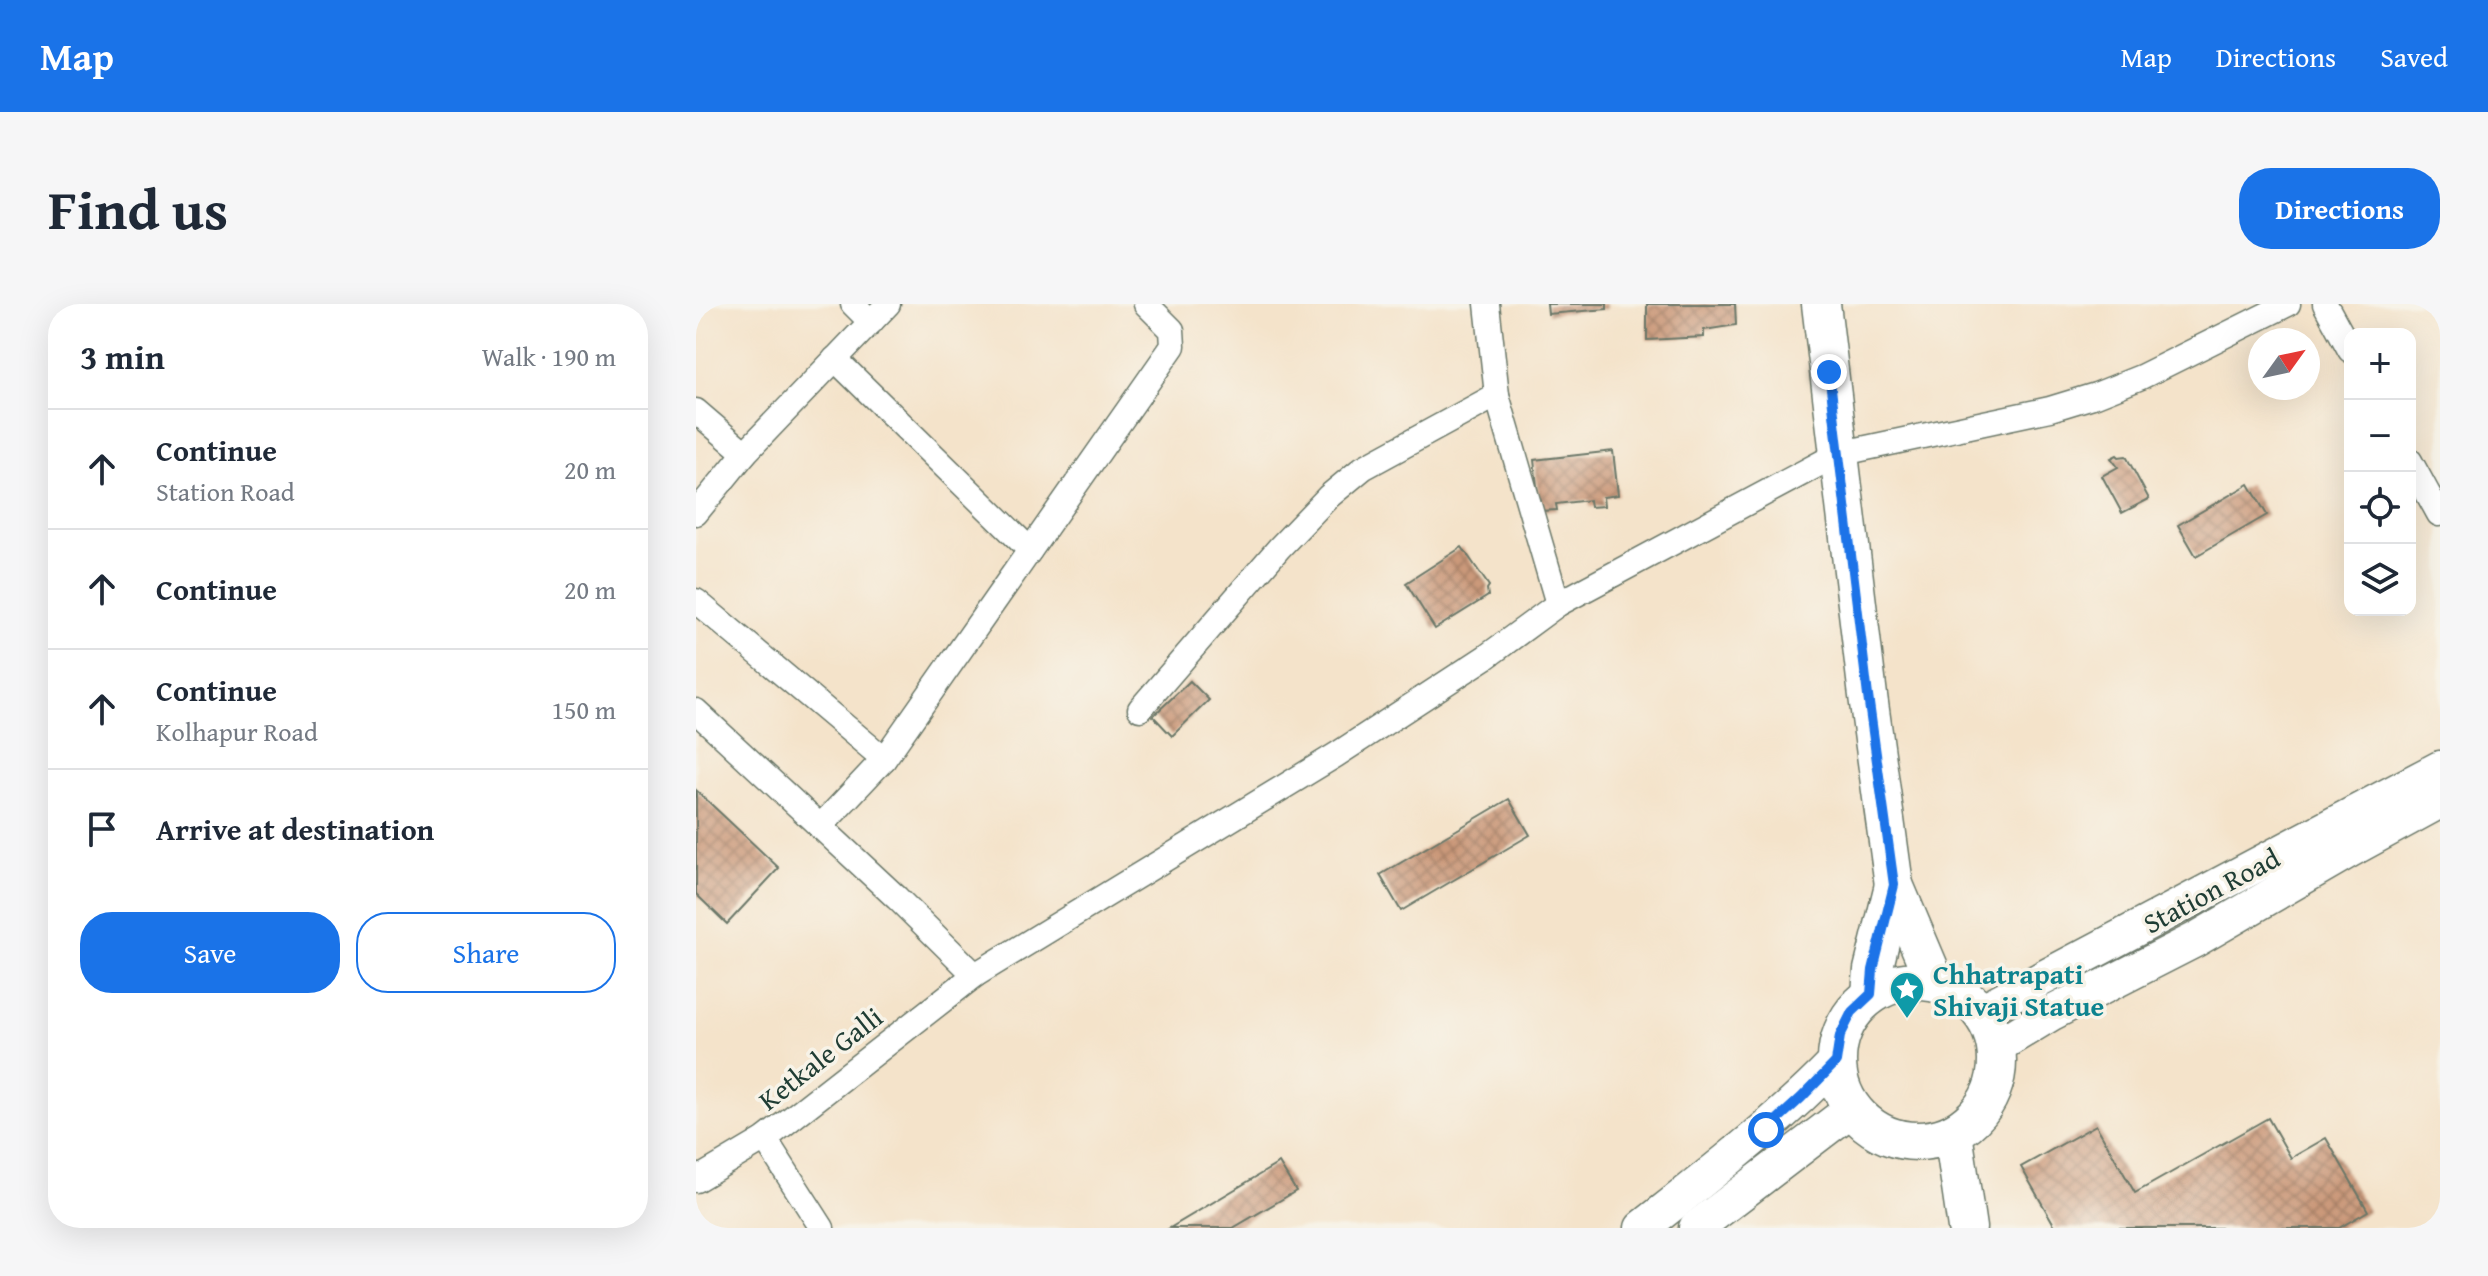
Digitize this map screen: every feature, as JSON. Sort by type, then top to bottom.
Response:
[{"type":"main road","points":[[1821,304],[1894,885],[1935,982]]},
{"type":"main road","name":"Station Road","points":[[1981,1011],[2440,768]]},
{"type":"main road","name":"Station Road","points":[[1996,1047],[2052,1013],[2195,940],[2440,801]]},
{"type":"main road","points":[[1871,994],[1873,970],[1894,885]]},
{"type":"main road","points":[[1915,978],[1935,982],[1981,1011],[1990,1026],[1996,1047],[1996,1074],[1988,1099],[1972,1120],[1953,1133],[1924,1142],[1897,1140],[1873,1129],[1853,1108],[1841,1088],[1836,1062],[1840,1036],[1852,1012],[1871,994],[1915,978]]},
{"type":"main road","points":[[1642,1228],[1766,1130],[1836,1062]]},
{"type":"main road","points":[[1696,1228],[1853,1108]]},
{"type":"main road","points":[[1953,1133],[1967,1228]]},
{"type":"street","points":[[853,304],[871,322]]},
{"type":"street","points":[[696,513],[745,453],[888,304]]},
{"type":"street","points":[[820,827],[884,759],[1173,346],[1172,330],[1146,304]]},
{"type":"street","points":[[1487,304],[1497,395],[1558,604]]},
{"type":"street","name":"Ketkale Galli","points":[[696,1180],[765,1139],[975,975],[1336,755],[1486,657],[1558,604],[1838,454],[2050,409],[2096,395],[2141,377],[2288,304]]},
{"type":"street","points":[[2325,304],[2344,339]]},
{"type":"street","points":[[835,359],[1030,550]]},
{"type":"street","points":[[1140,709],[1279,548],[1328,497],[1363,468],[1497,395]]},
{"type":"street","points":[[696,411],[745,453]]},
{"type":"street","points":[[2416,472],[2439,514]]},
{"type":"street","points":[[696,601],[884,759]]},
{"type":"street","points":[[696,711],[975,975]]},
{"type":"street","points":[[765,1139],[822,1228]]},
{"type":"building","points":[[1547,304],[1607,304],[1607,309],[1548,314]]},
{"type":"building","points":[[1647,304],[1735,304],[1736,325],[1704,330],[1704,337],[1647,340]]},
{"type":"building","points":[[1613,451],[1618,495],[1603,497],[1604,506],[1590,507],[1589,500],[1556,504],[1557,510],[1540,511],[1534,460]]},
{"type":"building","points":[[2126,456],[2149,499],[2122,513],[2102,476],[2118,467],[2111,458]]},
{"type":"building","points":[[2249,484],[2267,515],[2196,556],[2178,525]]},
{"type":"building","points":[[1462,547],[1489,586],[1488,596],[1435,629],[1406,583]]},
{"type":"building","points":[[1190,681],[1209,700],[1172,736],[1153,716]]},
{"type":"building","points":[[696,790],[779,868],[727,924],[696,894]]},
{"type":"building","points":[[1509,799],[1530,835],[1401,911],[1380,875]]},
{"type":"building","points":[[2268,1118],[2291,1158],[2326,1138],[2368,1211],[2339,1228],[2056,1228],[2021,1167],[2096,1125],[2135,1193]]},
{"type":"building","points":[[1279,1163],[1296,1191],[1233,1228],[1170,1228]]},
{"type":"place","name":"Chhatrapati Shivaji Statue","points":[[1907,1020]]},
{"type":"route","points":[[1766,1130],[1836,1062],[1840,1036],[1852,1012],[1871,994],[1873,970],[1894,885],[1829,372]]}]
